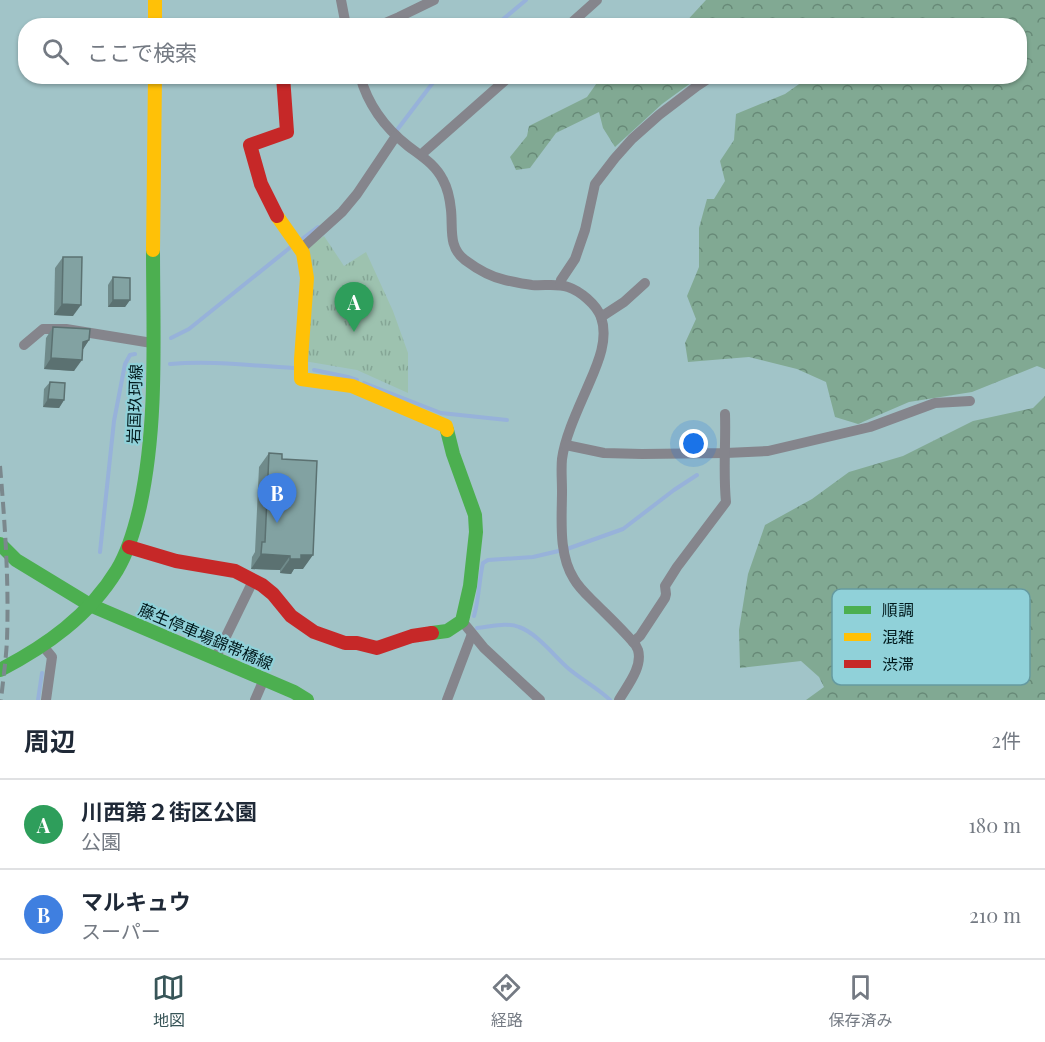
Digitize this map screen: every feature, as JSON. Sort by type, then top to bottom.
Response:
[{"type":"street","points":[[155,0],[155,18]]},
{"type":"street","points":[[341,0],[344,18]]},
{"type":"street","points":[[397,18],[434,0]]},
{"type":"street","points":[[577,18],[597,0]]},
{"type":"street","name":"岩国玖珂線","points":[[0,670],[42,646],[67,628],[112,580],[129,547],[143,498],[152,422],[155,84]]},
{"type":"street","points":[[129,547],[176,561],[235,571],[262,585],[273,594],[291,616],[314,632],[345,643],[357,643],[377,648],[412,636],[447,631],[462,621],[470,586],[476,532],[475,515],[453,454],[446,426],[352,386],[301,379],[307,278],[303,253],[274,213],[261,184],[250,146],[287,132],[284,84]]},
{"type":"street","points":[[363,84],[367,98],[379,118],[396,136],[422,155],[442,178],[451,210],[451,234],[454,248],[462,259],[502,280],[532,285],[569,287],[583,296],[601,316],[603,341],[599,360],[579,407],[562,459],[561,510],[564,549],[574,580],[638,650],[639,662],[619,700]]},
{"type":"street","points":[[422,155],[501,84]]},
{"type":"street","points":[[560,285],[575,260],[585,230],[595,184],[632,139],[700,84]]},
{"type":"street","points":[[298,245],[342,212],[357,194],[396,136]]},
{"type":"street","points":[[601,316],[624,302],[645,283]]},
{"type":"street","points":[[24,345],[43,329],[66,329],[152,343]]},
{"type":"street","points":[[566,445],[604,453],[642,454],[725,462],[870,427],[935,403],[970,401]]},
{"type":"street","points":[[633,642],[640,636],[665,598],[664,586],[726,502],[725,414]]},
{"type":"street","name":"藤生停車場錦帯橋線","points":[[1,548],[38,575],[90,605],[294,692],[307,700]]},
{"type":"street","points":[[215,659],[253,581]]},
{"type":"street","points":[[462,621],[484,648],[540,700]]},
{"type":"street","points":[[447,700],[472,634]]},
{"type":"street","points":[[42,646],[52,657],[46,700]]},
{"type":"street","points":[[255,700],[264,679]]},
{"type":"green space","points":[[706,0],[1045,0],[1045,369],[1037,366],[972,392],[909,402],[858,424],[835,417],[826,382],[797,369],[749,357],[688,362],[685,343],[696,319],[687,296],[699,267],[699,228],[707,199],[714,199],[725,181],[720,161],[734,140],[736,114],[785,94],[799,84],[1027,84],[1027,18],[689,18]]},
{"type":"green space","points":[[596,84],[689,84],[662,104],[615,147],[603,128],[599,112],[556,133],[530,168],[516,170],[510,157],[527,136],[529,126],[587,97]]},
{"type":"green space","points":[[324,236],[344,266],[366,252],[393,311],[408,353],[408,393],[357,370],[304,361],[308,253],[310,245]]},
{"type":"green space","points":[[1045,396],[1045,700],[806,700],[824,687],[819,677],[801,661],[740,668],[739,630],[748,574],[765,525],[812,499],[849,472],[903,456],[973,421],[1033,408]]},
{"type":"building","points":[[63,257],[82,257],[81,305],[62,304]]},
{"type":"building","points":[[113,277],[130,278],[130,300],[113,300]]},
{"type":"building","points":[[53,327],[90,329],[89,340],[83,342],[82,360],[51,358]]},
{"type":"building","points":[[50,382],[65,383],[64,400],[48,399]]},
{"type":"building","points":[[269,453],[282,454],[282,459],[317,461],[313,555],[301,555],[301,559],[290,559],[290,556],[261,554],[262,542],[265,542]]},
{"type":"waterway","points":[[505,18],[526,0]]},
{"type":"waterway","points":[[397,130],[432,84]]},
{"type":"waterway","points":[[298,242],[318,227]]},
{"type":"waterway","points":[[171,338],[189,329],[292,246]]},
{"type":"waterway","points":[[100,552],[114,421],[125,364],[130,355],[135,354]]},
{"type":"waterway","points":[[170,364],[217,363],[294,368]]},
{"type":"waterway","points":[[314,370],[357,380]]},
{"type":"waterway","points":[[364,383],[441,413],[507,420]]},
{"type":"waterway","points":[[474,616],[483,563],[488,560],[533,557],[567,549],[623,529],[697,475]]},
{"type":"waterway","points":[[477,628],[509,625],[526,630],[569,669],[610,700]]},
{"type":"waterway","points":[[38,700],[42,673]]},
{"type":"railway","points":[[0,466],[7,596],[7,648],[1,700]]},
{"type":"traffic: fast","points":[[0,670],[34,651],[80,616],[106,587],[117,570],[134,531],[150,443],[153,379],[153,250]]},
{"type":"traffic: fast","points":[[432,633],[447,631],[462,621],[470,586],[476,532],[475,515],[453,454],[447,430]]},
{"type":"traffic: fast","points":[[0,544],[16,560],[90,605],[294,692],[307,700]]},
{"type":"traffic: slow","points":[[155,0],[155,18]]},
{"type":"traffic: slow","points":[[153,250],[155,84]]},
{"type":"traffic: slow","points":[[277,216],[303,253],[307,278],[301,379],[352,386],[446,426],[447,430]]},
{"type":"traffic: jam","points":[[277,216],[261,184],[250,145],[287,132],[284,84]]},
{"type":"traffic: jam","points":[[129,547],[176,561],[235,571],[262,585],[273,594],[291,616],[314,632],[345,643],[357,643],[377,648],[412,636],[432,633]]},
{"type":"place","name":"川西第２街区公園","points":[[354,332]]},
{"type":"place","name":"マルキュウ","points":[[277,523]]}]
